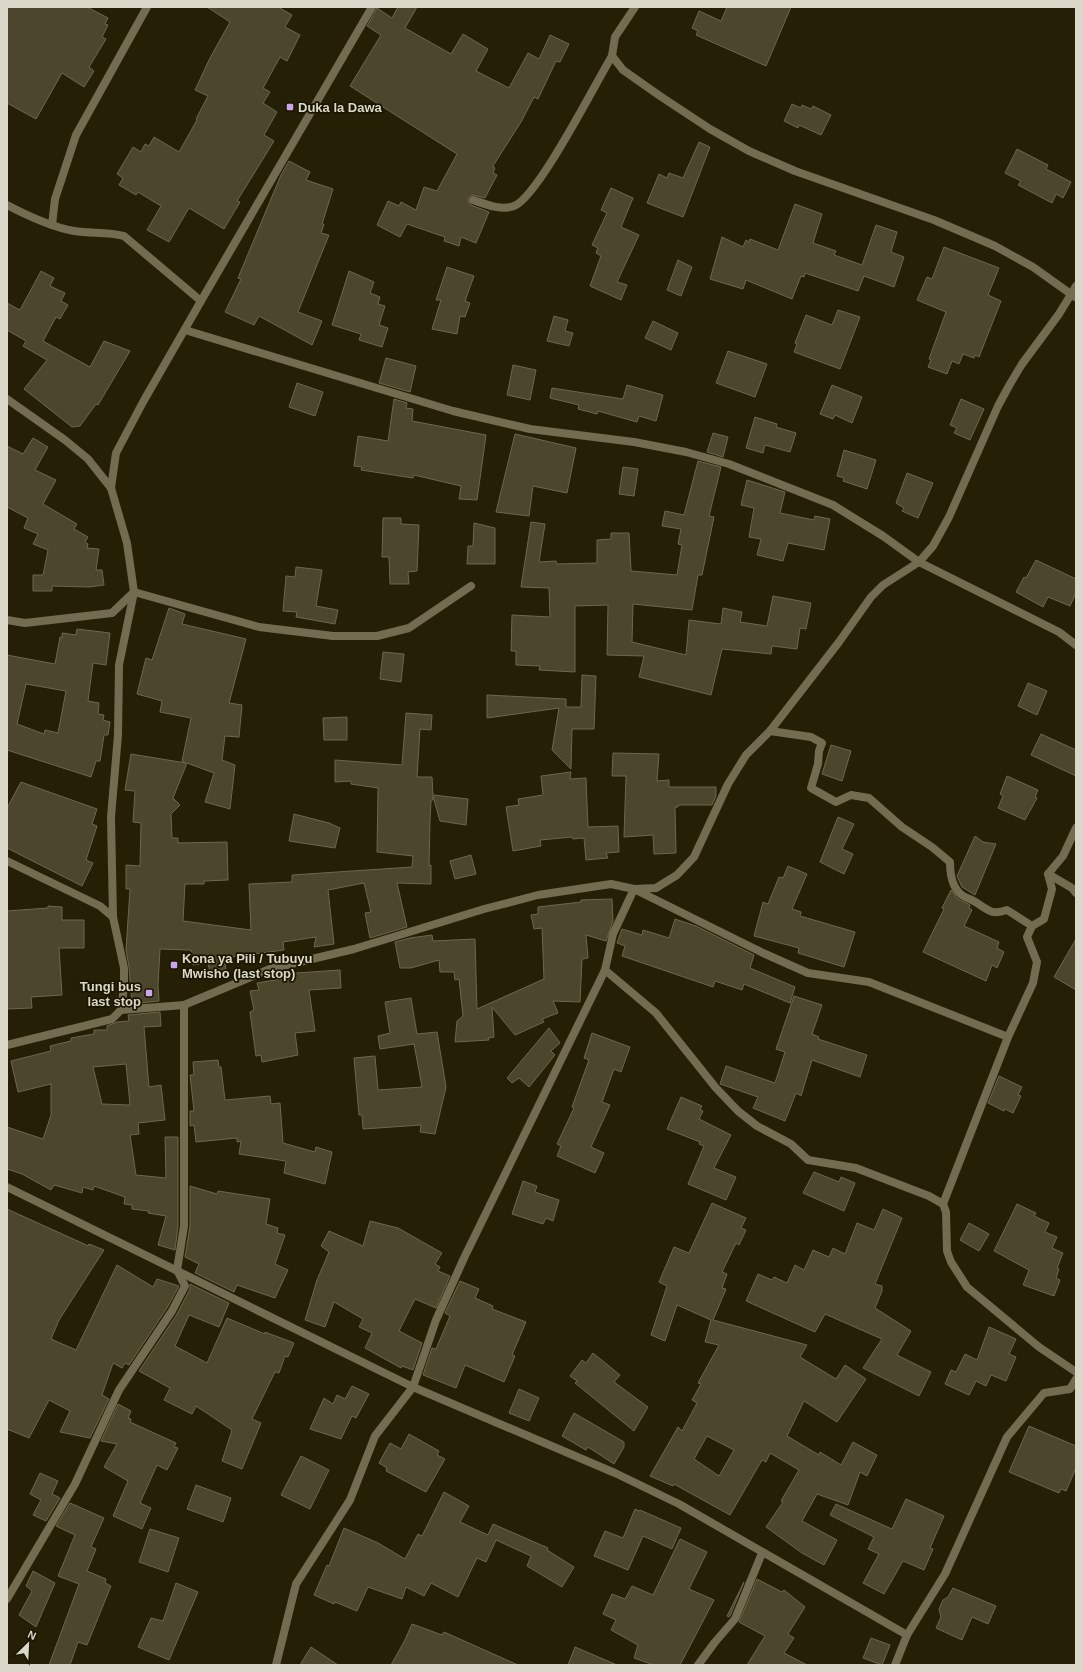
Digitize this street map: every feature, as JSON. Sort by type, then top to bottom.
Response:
[{"type":"street","points":[[52,225],[55,199],[76,135],[147,7]]},
{"type":"street","points":[[473,200],[498,207],[509,208],[521,202],[547,169],[612,56],[615,37],[635,7]]},
{"type":"street","points":[[111,488],[116,453],[143,402],[370,8]]},
{"type":"street","points":[[612,56],[624,70],[660,96],[723,137],[795,171],[934,220],[995,246],[1033,267],[1074,296]]},
{"type":"street","points":[[7,205],[52,225],[76,231],[112,232],[124,236],[201,301]]},
{"type":"street","points":[[634,889],[656,888],[666,884],[678,875],[694,857],[736,770],[746,755],[770,730],[839,642],[871,597],[882,585],[919,562],[927,554],[940,535],[998,406],[1010,384],[1022,364],[1074,296],[1076,286]]},
{"type":"street","points":[[185,330],[453,412],[530,429],[634,442],[686,452],[729,464],[833,504],[883,536],[919,562],[1059,632],[1076,645]]},
{"type":"street","points":[[7,399],[65,440],[88,459],[111,488],[127,543],[134,592],[119,665],[118,735],[111,817],[113,917],[124,968],[124,987],[121,1010],[112,1019],[7,1045]]},
{"type":"street","points":[[134,592],[259,627],[312,634],[361,637],[384,636],[409,628],[470,586]]},
{"type":"street","points":[[7,620],[25,623],[112,613],[134,592]]},
{"type":"street","points":[[770,730],[811,737],[822,743],[812,788],[836,802],[851,795],[869,798],[902,827],[932,847],[950,862],[950,877],[964,897],[976,902],[985,910],[996,914],[1007,910],[1032,926]]},
{"type":"street","points":[[1048,874],[1063,856],[1076,828]]},
{"type":"street","points":[[7,861],[100,906],[113,917]]},
{"type":"street","points":[[943,1204],[1008,1037],[1029,994],[1036,974],[1038,962],[1027,937],[1032,926],[1044,919],[1052,889],[1048,874]]},
{"type":"street","points":[[1048,874],[1072,888],[1076,893]]},
{"type":"street","points":[[121,1010],[184,1005],[270,969],[354,949],[484,909],[538,895],[610,884],[634,889],[763,952],[808,972],[869,982],[1008,1037]]},
{"type":"street","points":[[276,1665],[296,1584],[350,1500],[375,1436],[413,1387],[436,1320],[464,1258],[605,970],[613,934],[634,889]]},
{"type":"street","points":[[605,970],[656,1013],[716,1088],[738,1111],[757,1126],[791,1144],[808,1160],[856,1168],[929,1196],[943,1204],[946,1212],[947,1251],[951,1262],[966,1287],[1039,1347],[1076,1372]]},
{"type":"street","points":[[7,1599],[75,1484],[119,1390],[172,1310],[185,1286],[177,1270],[184,1226],[184,1005]]},
{"type":"street","points":[[7,1186],[413,1387],[622,1477],[679,1504],[907,1635]]},
{"type":"street","points":[[895,1665],[907,1635],[945,1574],[1007,1437],[1044,1393],[1070,1389],[1076,1379]]},
{"type":"street","points":[[698,1665],[735,1619],[762,1553]]},
{"type":"building","points":[[7,7],[87,7],[108,18],[105,24],[108,25],[102,37],[106,39],[89,67],[94,71],[84,87],[62,73],[36,119],[7,103]]},
{"type":"building","points":[[207,7],[278,7],[292,15],[285,27],[300,35],[287,61],[280,57],[263,88],[270,92],[263,103],[277,112],[264,135],[274,141],[237,201],[240,202],[224,229],[189,208],[169,242],[147,230],[161,206],[138,192],[136,195],[119,185],[123,178],[117,174],[133,147],[141,152],[145,144],[149,146],[154,137],[179,152],[197,120],[196,119],[208,96],[195,90],[210,58],[230,22]]},
{"type":"building","points":[[398,7],[417,7],[405,28],[451,54],[463,34],[488,49],[476,71],[509,88],[528,53],[539,59],[550,35],[569,44],[560,62],[556,61],[538,99],[534,97],[521,122],[493,166],[495,168],[493,173],[497,175],[485,198],[472,195],[468,198],[471,205],[489,212],[476,243],[461,237],[459,246],[444,241],[445,237],[407,224],[400,237],[377,225],[388,201],[399,206],[401,202],[416,210],[424,187],[437,191],[457,154],[350,86],[381,35],[367,26],[377,8],[392,18]]},
{"type":"building","points":[[727,7],[791,7],[766,66],[696,35],[698,31],[692,28],[699,11],[721,21]]},
{"type":"building","points":[[792,104],[801,108],[802,105],[811,109],[813,106],[831,115],[821,135],[799,125],[798,128],[784,121]]},
{"type":"building","points":[[699,142],[710,147],[683,217],[647,203],[659,174],[667,178],[669,173],[683,178]]},
{"type":"building","points":[[1017,149],[1048,165],[1046,169],[1071,182],[1063,198],[1056,194],[1052,203],[1018,185],[1021,181],[1005,173]]},
{"type":"building","points":[[289,161],[310,172],[306,180],[333,189],[322,224],[324,224],[321,233],[329,235],[298,312],[322,321],[312,345],[259,316],[254,325],[225,312],[241,279],[238,278],[281,175]]},
{"type":"building","points":[[611,188],[633,198],[621,227],[639,235],[617,282],[627,285],[621,300],[590,286],[601,256],[596,253],[598,248],[592,245],[607,213],[601,210]]},
{"type":"building","points":[[795,204],[822,214],[813,243],[836,251],[834,255],[862,265],[876,225],[897,232],[891,252],[904,257],[894,287],[864,276],[858,291],[805,273],[804,277],[801,276],[792,299],[746,280],[743,289],[710,279],[722,237],[743,247],[746,240],[749,242],[750,239],[778,250]]},
{"type":"building","points":[[944,247],[999,268],[988,295],[1001,301],[979,357],[975,355],[974,358],[963,354],[959,364],[952,361],[947,374],[928,367],[931,360],[929,359],[946,312],[917,300],[927,277],[932,279]]},
{"type":"building","points":[[678,260],[692,267],[681,296],[667,290]]},
{"type":"building","points":[[447,267],[474,276],[465,301],[470,303],[465,317],[460,316],[457,334],[432,329],[441,300],[436,300]]},
{"type":"building","points":[[41,271],[54,278],[50,286],[65,293],[61,301],[68,305],[60,319],[56,317],[43,341],[90,367],[104,341],[130,351],[98,405],[96,404],[80,426],[72,427],[24,389],[47,360],[23,346],[26,341],[7,330],[7,303],[20,310]]},
{"type":"building","points":[[349,271],[374,282],[370,293],[380,297],[378,304],[385,306],[379,325],[388,328],[382,347],[359,340],[361,334],[332,325]]},
{"type":"building","points":[[838,310],[860,317],[840,369],[794,352],[797,344],[795,343],[806,315],[832,325]]},
{"type":"building","points":[[554,316],[568,320],[565,331],[573,333],[569,346],[547,341]]},
{"type":"building","points":[[653,321],[678,333],[671,350],[645,338]]},
{"type":"building","points":[[728,351],[767,364],[755,397],[716,383]]},
{"type":"building","points":[[386,358],[416,366],[410,392],[379,383]]},
{"type":"building","points":[[513,365],[536,370],[530,400],[507,395]]},
{"type":"building","points":[[297,383],[323,392],[315,416],[289,407]]},
{"type":"building","points":[[627,385],[663,395],[656,421],[639,416],[637,422],[598,411],[597,414],[578,409],[579,405],[550,398],[552,388],[623,399]]},
{"type":"building","points":[[832,385],[862,397],[852,423],[835,415],[833,419],[820,414]]},
{"type":"building","points":[[394,399],[407,403],[406,408],[413,409],[412,421],[486,435],[477,500],[459,499],[461,486],[414,475],[413,478],[361,470],[362,467],[354,466],[358,436],[388,441]]},
{"type":"building","points":[[961,399],[984,409],[970,440],[954,433],[957,428],[950,425]]},
{"type":"building","points":[[755,417],[777,424],[776,427],[796,433],[790,452],[765,445],[763,453],[746,448]]},
{"type":"building","points":[[713,433],[728,437],[723,457],[707,452]]},
{"type":"building","points":[[515,434],[576,448],[567,493],[533,486],[529,516],[496,512]]},
{"type":"building","points":[[33,438],[48,447],[35,470],[56,480],[43,504],[77,524],[74,529],[88,537],[85,542],[88,544],[87,548],[99,549],[96,570],[102,570],[104,585],[89,587],[52,586],[52,591],[33,591],[33,575],[43,575],[48,550],[33,544],[38,534],[24,528],[28,518],[7,507],[7,446],[23,454]]},
{"type":"building","points":[[844,450],[876,460],[867,489],[843,481],[844,478],[837,476]]},
{"type":"building","points":[[698,461],[721,467],[709,516],[714,517],[702,575],[698,575],[692,610],[633,604],[632,642],[686,655],[689,620],[721,624],[723,608],[742,612],[740,622],[767,626],[773,596],[811,603],[806,629],[800,628],[797,649],[772,646],[771,654],[722,649],[711,695],[639,677],[644,656],[607,655],[608,605],[575,606],[575,672],[539,670],[540,666],[516,665],[516,651],[511,651],[512,615],[550,617],[549,588],[521,587],[531,522],[545,524],[539,562],[556,561],[557,564],[597,563],[597,540],[611,539],[611,533],[629,533],[631,571],[677,575],[682,545],[678,544],[681,529],[662,526],[665,511],[684,515]]},
{"type":"building","points":[[623,467],[638,469],[634,496],[619,494]]},
{"type":"building","points":[[907,473],[933,483],[918,518],[902,511],[904,508],[896,503]]},
{"type":"building","points":[[747,480],[785,492],[780,513],[814,520],[815,516],[830,519],[824,550],[788,543],[783,561],[757,555],[761,539],[749,537],[754,508],[741,505]]},
{"type":"building","points":[[383,518],[401,518],[401,524],[419,525],[417,571],[408,572],[409,584],[390,584],[389,557],[382,557]]},
{"type":"building","points":[[474,523],[495,528],[495,564],[467,564],[468,546],[473,546]]},
{"type":"building","points":[[1036,560],[1076,579],[1076,593],[1070,606],[1048,597],[1043,607],[1016,592]]},
{"type":"building","points":[[296,567],[322,570],[316,606],[338,610],[335,624],[296,617],[297,612],[283,611],[286,576],[295,577]]},
{"type":"building","points":[[169,608],[185,614],[182,624],[246,639],[229,703],[242,705],[239,737],[225,736],[222,760],[235,765],[230,809],[205,802],[214,773],[187,763],[173,798],[180,805],[171,814],[172,838],[178,838],[178,843],[227,842],[228,880],[204,881],[204,884],[185,884],[183,921],[251,930],[249,884],[292,882],[292,875],[412,867],[413,856],[377,852],[378,788],[351,784],[351,781],[335,782],[335,760],[402,765],[406,713],[432,715],[431,730],[420,729],[417,777],[432,777],[433,795],[468,799],[466,825],[440,821],[433,796],[433,800],[431,800],[429,866],[431,865],[431,884],[397,883],[407,927],[370,938],[365,913],[371,912],[364,883],[328,890],[334,944],[314,947],[316,937],[283,942],[284,950],[224,958],[226,969],[210,973],[208,963],[193,965],[191,950],[160,949],[158,985],[159,1001],[132,1004],[126,950],[130,889],[126,889],[126,865],[140,866],[141,823],[133,822],[135,791],[125,790],[131,754],[186,763],[182,761],[191,718],[160,712],[162,701],[137,694],[146,658],[152,660]]},
{"type":"building","points":[[77,629],[110,633],[106,665],[93,663],[88,701],[99,703],[98,714],[104,715],[103,720],[110,722],[108,735],[104,735],[100,761],[96,761],[91,777],[7,750],[7,655],[55,664],[62,633],[76,635]],"holes":[[[26,684],[66,691],[58,733],[45,730],[44,734],[17,724]]]},
{"type":"building","points":[[383,652],[404,654],[401,682],[380,679]]},
{"type":"building","points":[[582,675],[596,676],[594,729],[572,729],[571,769],[552,750],[559,708],[487,718],[487,695],[566,699],[566,707],[581,707]]},
{"type":"building","points":[[1028,683],[1047,691],[1037,715],[1018,706]]},
{"type":"building","points":[[347,717],[347,740],[324,740],[323,718]]},
{"type":"building","points":[[1041,734],[1076,750],[1076,776],[1031,755]]},
{"type":"building","points":[[831,745],[851,751],[842,781],[822,774]]},
{"type":"building","points":[[613,753],[659,754],[657,781],[669,780],[669,787],[716,787],[716,796],[712,805],[678,805],[678,807],[675,807],[676,853],[654,854],[653,835],[624,837],[626,776],[612,776]]},
{"type":"building","points":[[571,772],[570,779],[586,778],[588,827],[618,826],[619,852],[606,853],[608,858],[586,860],[584,838],[573,839],[572,837],[540,840],[541,846],[513,851],[506,807],[519,805],[518,799],[543,795],[541,776]]},
{"type":"building","points":[[1007,776],[1038,790],[1035,797],[1037,798],[1025,820],[998,808],[1003,796],[1000,794]]},
{"type":"building","points":[[21,782],[97,809],[92,824],[97,826],[86,860],[93,863],[82,886],[7,848],[7,808]]},
{"type":"building","points":[[294,814],[329,823],[340,828],[335,848],[289,841]]},
{"type":"building","points":[[838,817],[854,824],[842,849],[853,854],[844,874],[820,862]]},
{"type":"building","points":[[975,836],[983,842],[996,844],[975,895],[962,887],[957,876]]},
{"type":"building","points":[[471,855],[476,874],[455,879],[450,861]]},
{"type":"building","points":[[788,866],[807,874],[792,909],[801,912],[800,916],[855,932],[844,967],[798,953],[799,948],[754,936],[763,902],[768,904],[779,877],[783,878]]},
{"type":"building","points":[[951,890],[958,899],[970,905],[969,908],[972,910],[964,926],[999,942],[997,948],[1004,952],[997,968],[992,965],[986,981],[923,952],[944,909],[942,908]]},
{"type":"building","points":[[612,899],[613,921],[606,941],[586,935],[588,958],[582,959],[580,1002],[553,1001],[558,1013],[542,1019],[544,1022],[515,1035],[492,1007],[494,1037],[488,1038],[489,1040],[455,1042],[457,1021],[463,1016],[459,979],[455,980],[454,972],[440,972],[439,960],[411,968],[400,968],[395,942],[432,935],[433,941],[475,939],[477,1009],[544,979],[542,928],[534,929],[531,915],[538,914],[538,907],[581,902],[581,900]]},
{"type":"building","points":[[48,906],[62,907],[62,920],[84,920],[84,948],[59,948],[62,995],[31,997],[32,1008],[7,1009],[7,911],[48,908]]},
{"type":"building","points":[[675,919],[696,926],[754,955],[750,968],[795,987],[790,1003],[744,984],[742,990],[715,981],[713,987],[622,956],[625,946],[617,943],[622,929],[642,935],[643,930],[669,938]]},
{"type":"building","points":[[1076,939],[1076,990],[1054,977]]},
{"type":"building","points":[[340,970],[341,988],[309,990],[315,1031],[295,1033],[298,1055],[262,1062],[261,1055],[256,1056],[250,1012],[254,1010],[250,991],[259,990],[257,983],[282,979],[282,974]]},
{"type":"building","points":[[794,996],[822,1005],[812,1034],[819,1037],[818,1039],[867,1055],[860,1077],[812,1060],[801,1096],[796,1093],[785,1121],[753,1108],[758,1097],[720,1084],[726,1066],[775,1083],[785,1052],[776,1049]]},
{"type":"building","points":[[411,998],[417,1034],[437,1032],[446,1087],[435,1134],[420,1132],[421,1125],[363,1129],[362,1115],[359,1115],[354,1058],[375,1056],[378,1090],[422,1087],[414,1044],[380,1049],[378,1036],[390,1033],[385,1002]]},
{"type":"building","points":[[160,1012],[161,1026],[144,1027],[149,1087],[161,1085],[165,1120],[138,1123],[139,1134],[130,1135],[136,1175],[166,1178],[165,1137],[178,1137],[178,1226],[175,1250],[158,1245],[166,1216],[148,1213],[149,1211],[132,1209],[132,1205],[124,1204],[125,1197],[94,1186],[93,1190],[83,1187],[82,1193],[54,1185],[51,1190],[22,1174],[7,1169],[7,1127],[43,1139],[51,1115],[51,1084],[18,1092],[11,1061],[51,1051],[50,1046],[71,1041],[71,1038],[94,1034],[94,1030],[107,1030],[107,1026],[117,1022],[129,1021],[128,1015]],"holes":[[[126,1064],[130,1105],[102,1104],[93,1067]]]},
{"type":"building","points":[[549,1028],[560,1043],[551,1051],[555,1055],[529,1087],[519,1078],[512,1083],[507,1078]]},
{"type":"building","points":[[592,1033],[630,1047],[621,1072],[614,1069],[602,1102],[610,1105],[591,1147],[604,1153],[595,1173],[557,1156],[561,1146],[557,1144],[574,1108],[572,1107],[589,1060],[584,1058]]},
{"type":"building","points":[[218,1060],[219,1067],[221,1067],[225,1100],[270,1096],[271,1104],[280,1103],[283,1143],[315,1152],[316,1147],[332,1152],[325,1184],[284,1173],[286,1161],[239,1154],[241,1141],[237,1142],[237,1138],[196,1142],[194,1125],[190,1126],[190,1111],[194,1111],[190,1075],[194,1075],[193,1062]]},
{"type":"building","points":[[999,1076],[1022,1087],[1018,1095],[1021,1096],[1013,1113],[1005,1109],[1004,1111],[988,1103]]},
{"type":"building","points":[[681,1097],[702,1106],[700,1110],[703,1111],[699,1119],[731,1135],[714,1168],[736,1177],[726,1200],[688,1184],[704,1146],[699,1144],[700,1142],[667,1129]]},
{"type":"building","points":[[814,1172],[839,1182],[841,1177],[855,1183],[844,1211],[803,1193]]},
{"type":"building","points":[[523,1181],[537,1186],[535,1192],[559,1200],[553,1221],[546,1218],[543,1224],[512,1214]]},
{"type":"building","points":[[190,1186],[217,1194],[218,1191],[270,1199],[266,1224],[278,1228],[277,1233],[285,1235],[275,1264],[288,1270],[275,1298],[237,1285],[234,1292],[195,1273],[199,1264],[185,1257],[190,1226]]},
{"type":"building","points":[[712,1203],[746,1218],[741,1228],[746,1230],[739,1245],[736,1243],[722,1272],[727,1274],[722,1288],[726,1289],[713,1320],[807,1345],[800,1357],[836,1379],[845,1365],[866,1379],[837,1422],[804,1401],[787,1436],[819,1455],[820,1452],[841,1465],[853,1442],[877,1455],[867,1476],[860,1472],[848,1505],[817,1494],[802,1521],[837,1540],[824,1565],[802,1553],[766,1527],[783,1502],[781,1501],[799,1470],[770,1453],[766,1462],[762,1460],[730,1515],[674,1484],[673,1486],[650,1476],[678,1427],[682,1431],[697,1403],[692,1400],[701,1384],[698,1383],[719,1345],[705,1342],[711,1320],[677,1305],[665,1341],[651,1335],[667,1286],[659,1282],[674,1247],[689,1253]],"holes":[[[707,1436],[734,1450],[719,1476],[694,1459]]]},
{"type":"building","points":[[1017,1204],[1036,1213],[1034,1216],[1049,1223],[1045,1232],[1057,1237],[1052,1248],[1063,1253],[1057,1268],[1059,1269],[1056,1278],[1060,1280],[1054,1296],[1023,1285],[1029,1270],[994,1251]]},
{"type":"building","points":[[7,1209],[88,1246],[89,1244],[104,1250],[59,1320],[51,1339],[76,1350],[117,1265],[153,1287],[157,1279],[179,1286],[167,1308],[129,1365],[125,1363],[122,1368],[113,1363],[102,1395],[109,1399],[90,1438],[60,1432],[70,1411],[49,1400],[29,1438],[7,1429]]},
{"type":"building","points":[[883,1209],[902,1218],[875,1284],[882,1286],[882,1291],[875,1308],[911,1331],[897,1355],[931,1372],[919,1396],[863,1368],[882,1339],[825,1314],[815,1332],[746,1301],[758,1274],[772,1280],[774,1277],[787,1283],[795,1265],[804,1270],[813,1250],[829,1257],[833,1248],[845,1254],[857,1223],[874,1230]]},
{"type":"building","points":[[370,1221],[398,1228],[442,1253],[435,1264],[440,1267],[438,1271],[450,1276],[436,1308],[415,1299],[399,1331],[422,1343],[413,1370],[402,1366],[401,1368],[365,1348],[372,1333],[359,1327],[363,1319],[334,1302],[325,1327],[305,1320],[317,1280],[329,1252],[321,1246],[329,1231],[363,1246]]},
{"type":"building","points":[[969,1223],[989,1234],[979,1251],[960,1240]]},
{"type":"building","points":[[460,1281],[479,1289],[475,1298],[493,1306],[492,1309],[526,1322],[512,1355],[515,1356],[504,1382],[465,1365],[456,1388],[423,1375],[432,1348],[436,1349],[450,1316],[445,1313]]},
{"type":"building","points":[[190,1284],[229,1303],[219,1327],[189,1315],[175,1346],[207,1363],[227,1318],[265,1334],[265,1332],[294,1343],[288,1357],[285,1356],[279,1373],[275,1372],[252,1419],[261,1423],[242,1469],[222,1461],[232,1430],[196,1406],[192,1414],[164,1400],[170,1388],[139,1371],[177,1314],[190,1289]]},
{"type":"building","points":[[989,1327],[1016,1339],[1009,1354],[1016,1357],[1006,1381],[991,1375],[986,1386],[976,1381],[969,1395],[945,1384],[951,1370],[956,1372],[965,1354],[977,1360]]},
{"type":"building","points":[[593,1353],[620,1375],[614,1382],[648,1407],[634,1431],[575,1383],[577,1381],[570,1376],[582,1360],[586,1363]]},
{"type":"building","points":[[352,1386],[369,1394],[356,1418],[352,1416],[341,1439],[310,1429],[324,1398],[333,1404],[337,1395],[345,1399]]},
{"type":"building","points":[[519,1389],[539,1398],[529,1421],[509,1413]]},
{"type":"building","points":[[118,1404],[131,1411],[128,1418],[131,1419],[130,1422],[176,1443],[174,1447],[178,1448],[167,1470],[157,1465],[140,1503],[151,1508],[142,1529],[113,1516],[128,1481],[104,1467],[117,1444],[101,1441]]},
{"type":"building","points":[[574,1413],[624,1442],[624,1447],[614,1464],[588,1447],[586,1450],[562,1436]]},
{"type":"building","points":[[1029,1426],[1076,1446],[1076,1468],[1066,1491],[1061,1489],[1059,1493],[1009,1472]]},
{"type":"building","points":[[409,1434],[439,1451],[437,1455],[445,1459],[426,1492],[386,1471],[387,1468],[379,1463],[390,1443],[401,1449]]},
{"type":"building","points":[[301,1456],[329,1470],[310,1509],[281,1495]]},
{"type":"building","points":[[40,1473],[58,1481],[52,1494],[60,1498],[46,1521],[33,1515],[41,1500],[30,1494]]},
{"type":"building","points":[[196,1485],[231,1498],[223,1522],[187,1509]]},
{"type":"building","points":[[444,1492],[469,1506],[460,1522],[488,1535],[493,1524],[548,1548],[547,1550],[574,1567],[562,1587],[527,1566],[531,1556],[496,1540],[486,1562],[477,1558],[458,1597],[431,1583],[424,1596],[406,1587],[402,1599],[368,1587],[357,1611],[335,1602],[334,1604],[314,1595],[327,1565],[329,1566],[344,1528],[378,1543],[405,1559],[418,1534],[422,1536]]},
{"type":"building","points":[[906,1499],[944,1516],[930,1548],[933,1549],[924,1570],[903,1561],[884,1594],[863,1583],[879,1554],[868,1549],[874,1537],[830,1515],[836,1504],[892,1529]]},
{"type":"building","points":[[70,1503],[104,1518],[91,1547],[96,1549],[87,1571],[106,1579],[105,1583],[111,1586],[87,1645],[78,1642],[70,1665],[49,1665],[79,1584],[58,1576],[75,1535],[56,1526]]},
{"type":"building","points":[[635,1509],[681,1528],[672,1549],[643,1536],[628,1570],[594,1556],[605,1531],[623,1538]]},
{"type":"building","points":[[150,1529],[179,1538],[168,1572],[139,1562]]},
{"type":"building","points":[[680,1539],[707,1552],[689,1589],[714,1600],[680,1665],[654,1665],[634,1658],[638,1645],[611,1630],[616,1620],[603,1614],[612,1594],[625,1599],[632,1586],[653,1595]]},
{"type":"building","points":[[33,1571],[55,1583],[36,1627],[19,1615],[32,1591],[26,1586]]},
{"type":"building","points":[[757,1579],[782,1592],[784,1590],[805,1607],[788,1634],[794,1638],[784,1653],[807,1665],[747,1665],[765,1636],[739,1622]]},
{"type":"building","points":[[744,1582],[730,1616],[729,1617],[727,1616]]},
{"type":"building","points":[[176,1583],[198,1592],[169,1660],[138,1647],[151,1618],[163,1621]]},
{"type":"building","points":[[953,1588],[996,1606],[988,1624],[972,1617],[962,1640],[936,1628],[941,1617],[939,1609],[943,1600],[948,1597]]},
{"type":"building","points":[[412,1624],[442,1635],[444,1632],[518,1665],[391,1665]]},
{"type":"building","points":[[871,1638],[890,1645],[882,1665],[863,1658]]},
{"type":"building","points":[[311,1647],[338,1665],[300,1665]]},
{"type":"building","points":[[575,1647],[617,1665],[568,1665]]},
{"type":"place","name":"Duka la Dawa","points":[[290,107]]},
{"type":"place","name":"Kona ya Pili / Tubuyu Mwisho (last stop)","points":[[174,965]]},
{"type":"place","name":"Tungi bus last stop","points":[[149,993]]}]
